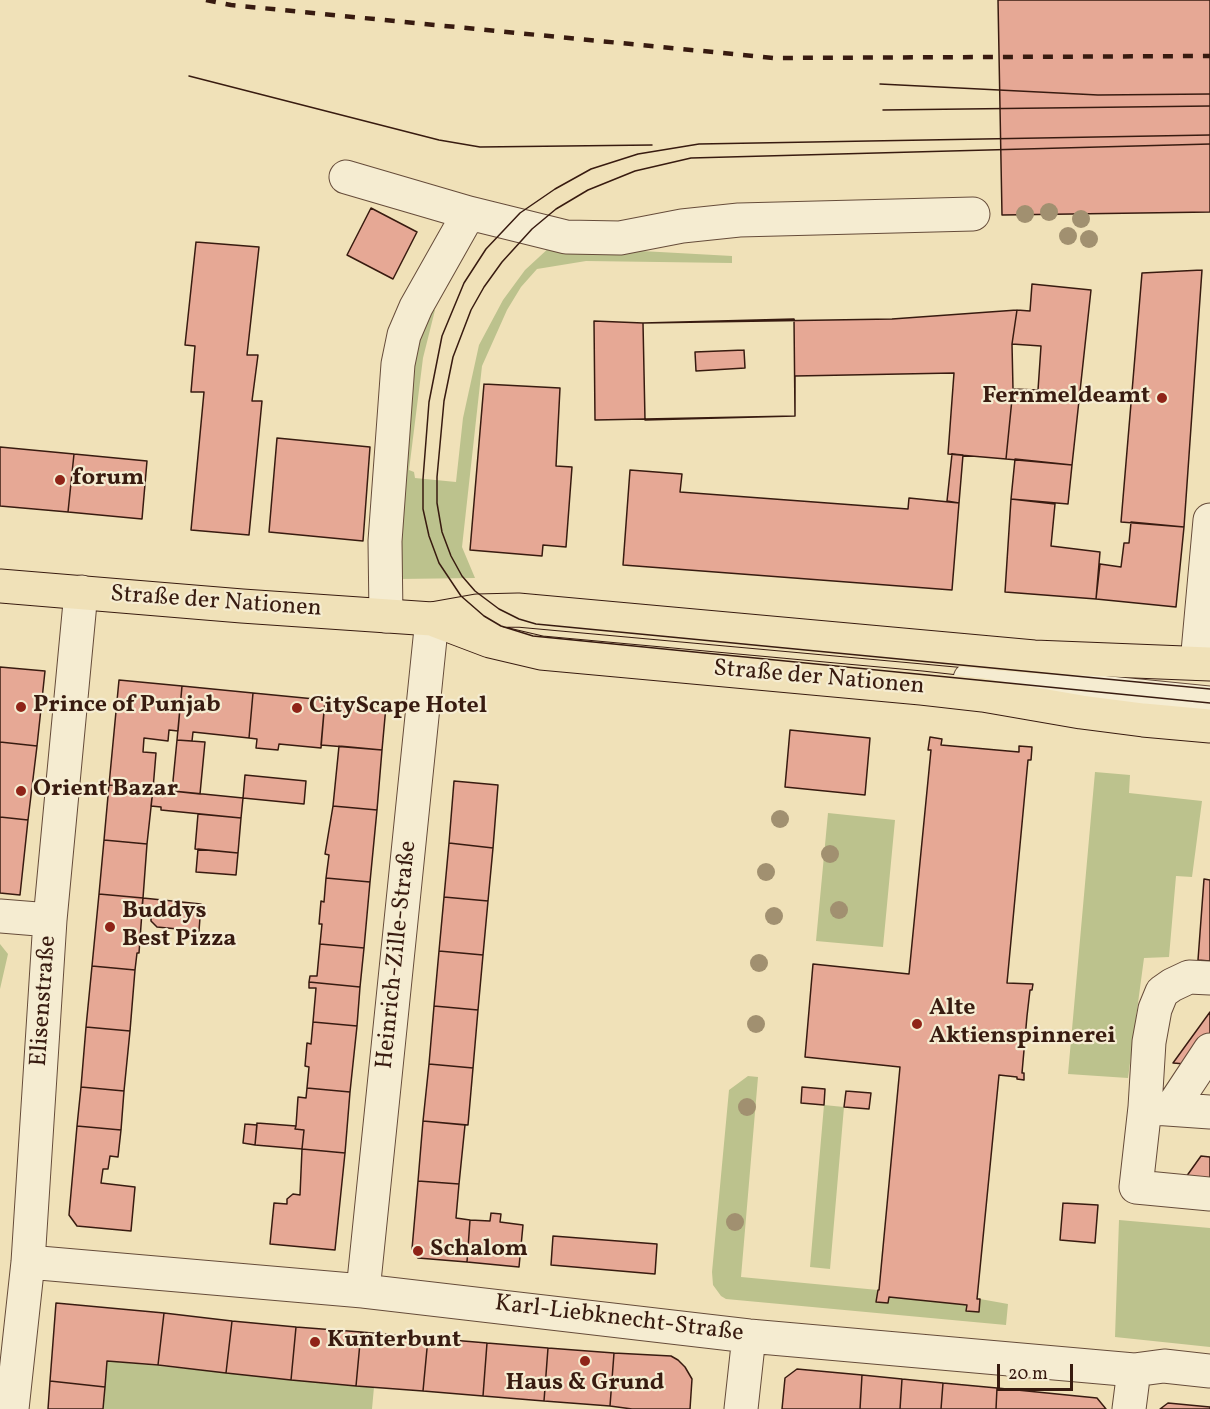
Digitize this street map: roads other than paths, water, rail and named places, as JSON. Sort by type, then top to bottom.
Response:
[{"type":"main road","name":"Straße der Nationen","points":[[0,586],[432,619],[477,610],[519,610],[1206,672]]},
{"type":"main road","name":"Straße der Nationen","points":[[432,619],[490,641],[541,653],[921,688],[983,695],[1143,720],[1210,726]]},
{"type":"street","points":[[346,177],[469,213],[566,237],[620,238],[682,226],[739,220],[973,214]]},
{"type":"street","points":[[386,616],[385,541],[398,364],[404,335],[416,307],[469,213]]},
{"type":"street","points":[[1206,672],[1210,520]]},
{"type":"street","name":"Elisenstraße","points":[[12,1409],[28,1262],[50,920],[81,592]]},
{"type":"street","points":[[432,619],[534,636],[606,644],[1210,703]]},
{"type":"street","name":"Heinrich-Zille-Straße","points":[[363,1292],[432,619]]},
{"type":"street","points":[[0,916],[50,920]]},
{"type":"street","points":[[1187,1106],[1149,1042],[1155,1009],[1162,992],[1189,977],[1210,978]]},
{"type":"street","points":[[1210,1050],[1187,1106],[1136,1187],[1210,1194]]},
{"type":"street","name":"Karl-Liebknecht-Straße","points":[[28,1262],[363,1292],[696,1328],[748,1336],[1134,1370],[1164,1366],[1210,1371]]},
{"type":"street","points":[[741,1409],[748,1336]]},
{"type":"street","points":[[1129,1409],[1134,1370]]},
{"type":"tram line","points":[[189,76],[439,140],[480,147],[652,145]]},
{"type":"tram line","points":[[880,84],[1098,95],[1210,94]]},
{"type":"tram line","points":[[883,110],[1210,106]]},
{"type":"tram line","points":[[1210,135],[699,144],[638,154],[591,169],[555,189],[520,213],[486,249],[464,283],[442,336],[429,402],[423,479],[423,509],[429,536],[439,563],[461,596],[484,616],[501,626],[533,636],[1210,703]]},
{"type":"tram line","points":[[1210,144],[691,158],[635,171],[588,190],[556,209],[532,229],[502,262],[471,310],[453,357],[444,401],[437,477],[437,503],[442,532],[462,576],[475,591],[499,609],[536,624],[1210,689]]},
{"type":"railway","points":[[206,0],[231,5],[774,58],[1210,56]]},
{"type":"place","name":"Fernmeldeamt","points":[[1162,398]]},
{"type":"place","name":"forum","points":[[60,480]]},
{"type":"place","name":"Prince of Punjab","points":[[21,707]]},
{"type":"place","name":"CityScape Hotel","points":[[297,708]]},
{"type":"place","name":"Orient Bazar","points":[[21,791]]},
{"type":"place","name":"Buddys Best Pizza","points":[[110,927]]},
{"type":"place","name":"Alte Aktienspinnerei","points":[[917,1024]]},
{"type":"place","name":"Schalom","points":[[418,1251]]},
{"type":"place","name":"Kunterbunt","points":[[315,1342]]},
{"type":"place","name":"Haus & Grund","points":[[585,1361]]}]
